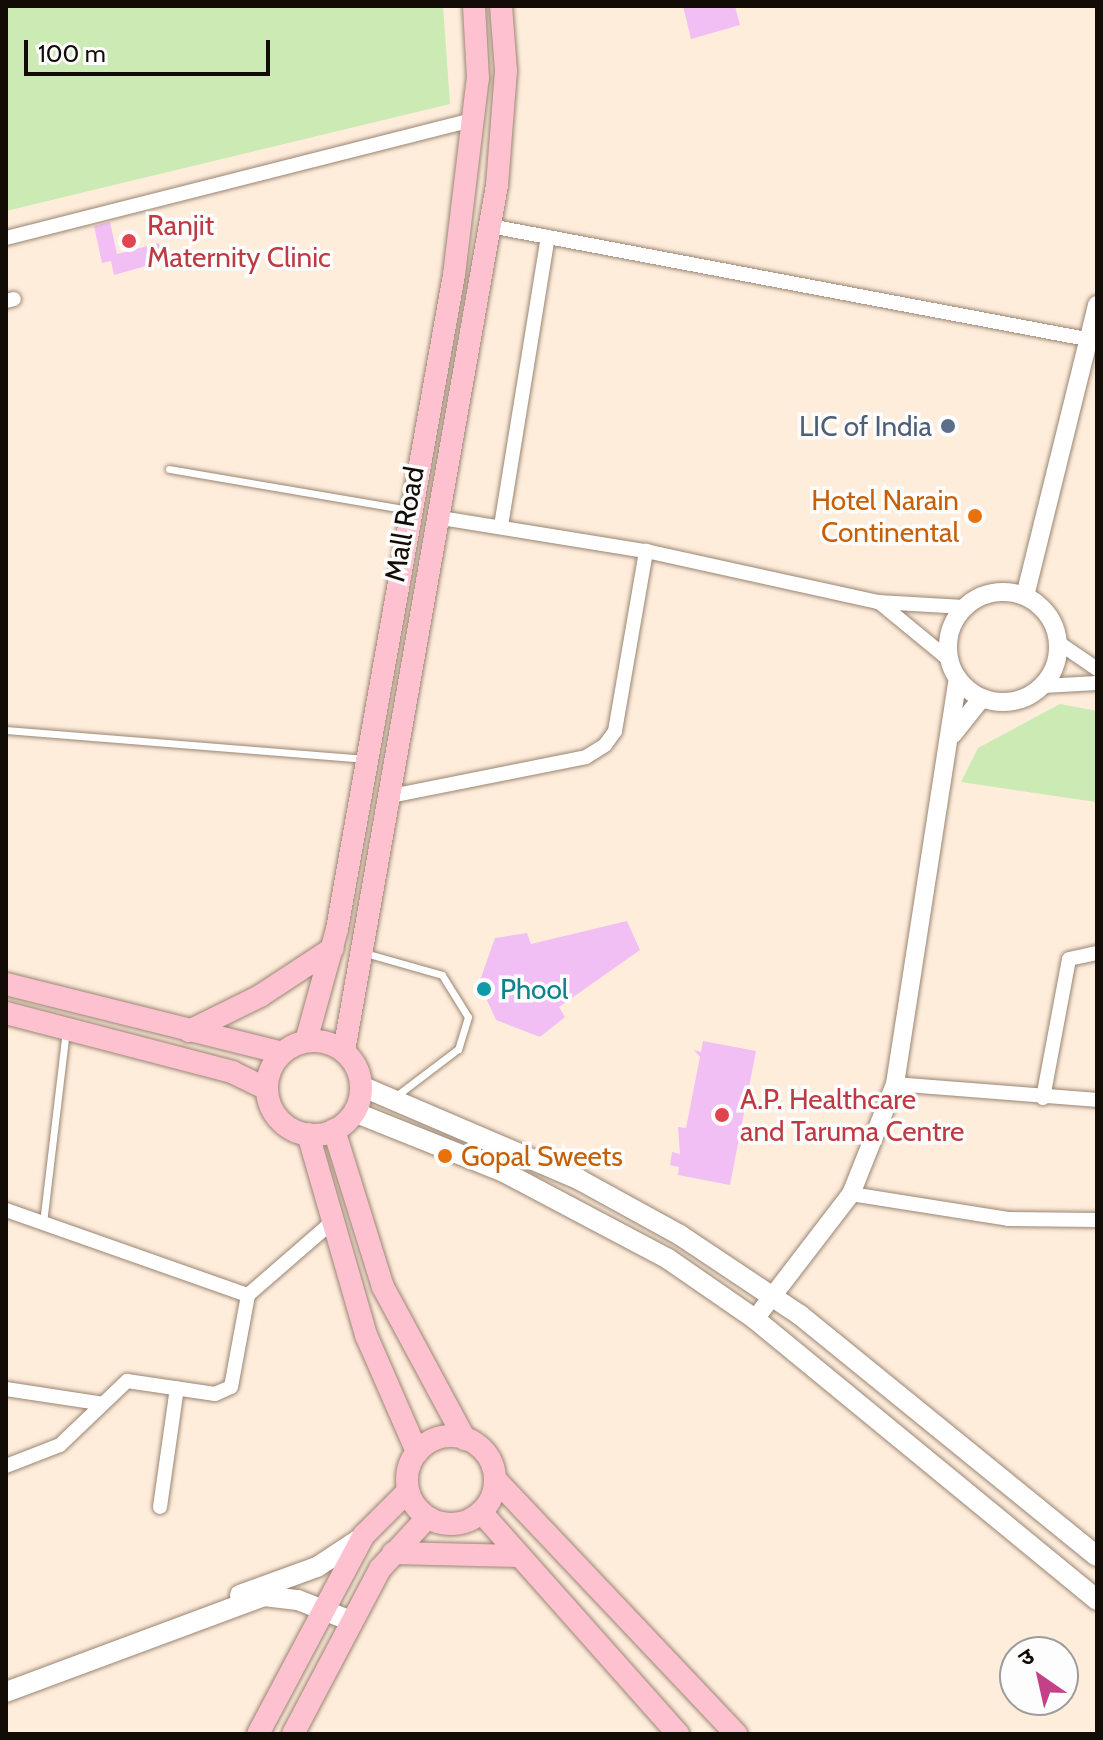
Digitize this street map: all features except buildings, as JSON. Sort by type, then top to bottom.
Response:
[{"type":"main road","name":"Mall Road","points":[[306,1041],[333,948],[368,759],[475,119],[474,6]]},
{"type":"main road","name":"Mall Road","points":[[344,1051],[435,517],[490,226],[506,71],[501,6]]},
{"type":"main road","points":[[189,1031],[333,948]]},
{"type":"main road","points":[[6,984],[282,1053],[306,1041],[344,1051],[361,1086],[388,1101],[580,1180],[775,1297],[1097,1556]]},
{"type":"main road","points":[[6,1013],[232,1072],[267,1089],[284,1124],[308,1134],[334,1130],[354,1112],[361,1086]]},
{"type":"main road","points":[[267,1089],[282,1053]]},
{"type":"main road","points":[[354,1112],[561,1201],[755,1319],[1097,1600]]},
{"type":"main road","points":[[334,1130],[383,1287],[465,1439],[489,1459],[495,1479],[736,1734]]},
{"type":"main road","points":[[220,1609],[253,1586],[317,1567],[364,1535],[408,1491],[417,1452],[366,1335],[308,1134]]},
{"type":"main road","points":[[417,1452],[434,1439],[465,1439]]},
{"type":"main road","points":[[426,1519],[458,1523],[481,1512],[495,1479]]},
{"type":"main road","points":[[408,1491],[426,1519]]},
{"type":"main road","points":[[481,1512],[678,1734]]},
{"type":"main road","points":[[293,1734],[351,1621],[393,1553],[426,1519]]},
{"type":"main road","points":[[258,1734],[364,1535]]},
{"type":"main road","points":[[393,1553],[517,1556]]},
{"type":"main road","points":[[7,1690],[220,1609],[281,1595],[351,1621]]},
{"type":"street","points":[[6,238],[475,119]]},
{"type":"street","points":[[490,226],[1093,340]]},
{"type":"street","points":[[501,526],[548,237]]},
{"type":"street","points":[[1025,596],[1093,340],[1097,305]]},
{"type":"street","points":[[435,517],[646,551],[878,602],[964,607]]},
{"type":"street","points":[[386,797],[586,757],[605,745],[615,731],[646,551]]},
{"type":"street","points":[[947,658],[953,622],[964,607],[985,594],[1025,596],[1041,606],[1059,643],[1097,669]]},
{"type":"street","points":[[878,602],[947,658],[958,679],[981,699],[1005,703],[1043,686],[1097,683]]},
{"type":"street","points":[[1043,686],[1059,643]]},
{"type":"street","points":[[755,1319],[775,1297],[851,1194],[895,1084],[953,734],[958,679]]},
{"type":"street","points":[[953,734],[981,699]]},
{"type":"street","points":[[1043,1098],[1069,959],[1097,953]]},
{"type":"street","points":[[895,1084],[1097,1100]]},
{"type":"street","points":[[851,1194],[1008,1219],[1097,1220]]},
{"type":"street","points":[[6,1210],[248,1295]]},
{"type":"street","points":[[6,1466],[60,1445],[99,1403],[127,1381],[215,1394],[231,1387],[248,1295],[332,1222]]},
{"type":"street","points":[[160,1507],[177,1388]]},
{"type":"street","points":[[6,1389],[99,1403]]},
{"type":"lane","points":[[169,469],[411,510]]},
{"type":"lane","points":[[6,730],[368,759]]},
{"type":"lane","points":[[359,952],[442,975],[468,1017],[466,1035],[449,1060],[388,1101]]},
{"type":"lane","points":[[43,1223],[66,1030]]},
{"type":"green space","points":[[6,6],[443,6],[450,104],[6,211]]},
{"type":"green space","points":[[1060,704],[1097,711],[1096,802],[961,782],[978,748]]},
{"type":"place","name":"Ranjit Maternity Clinic","points":[[129,241]]},
{"type":"place","name":"LIC of India","points":[[948,426]]},
{"type":"place","name":"Hotel Narain Continental","points":[[975,516]]},
{"type":"place","name":"Phool","points":[[484,989]]},
{"type":"place","name":"A.P. Healthcare and Taruma Centre","points":[[722,1115]]},
{"type":"place","name":"Gopal Sweets","points":[[445,1156]]}]
